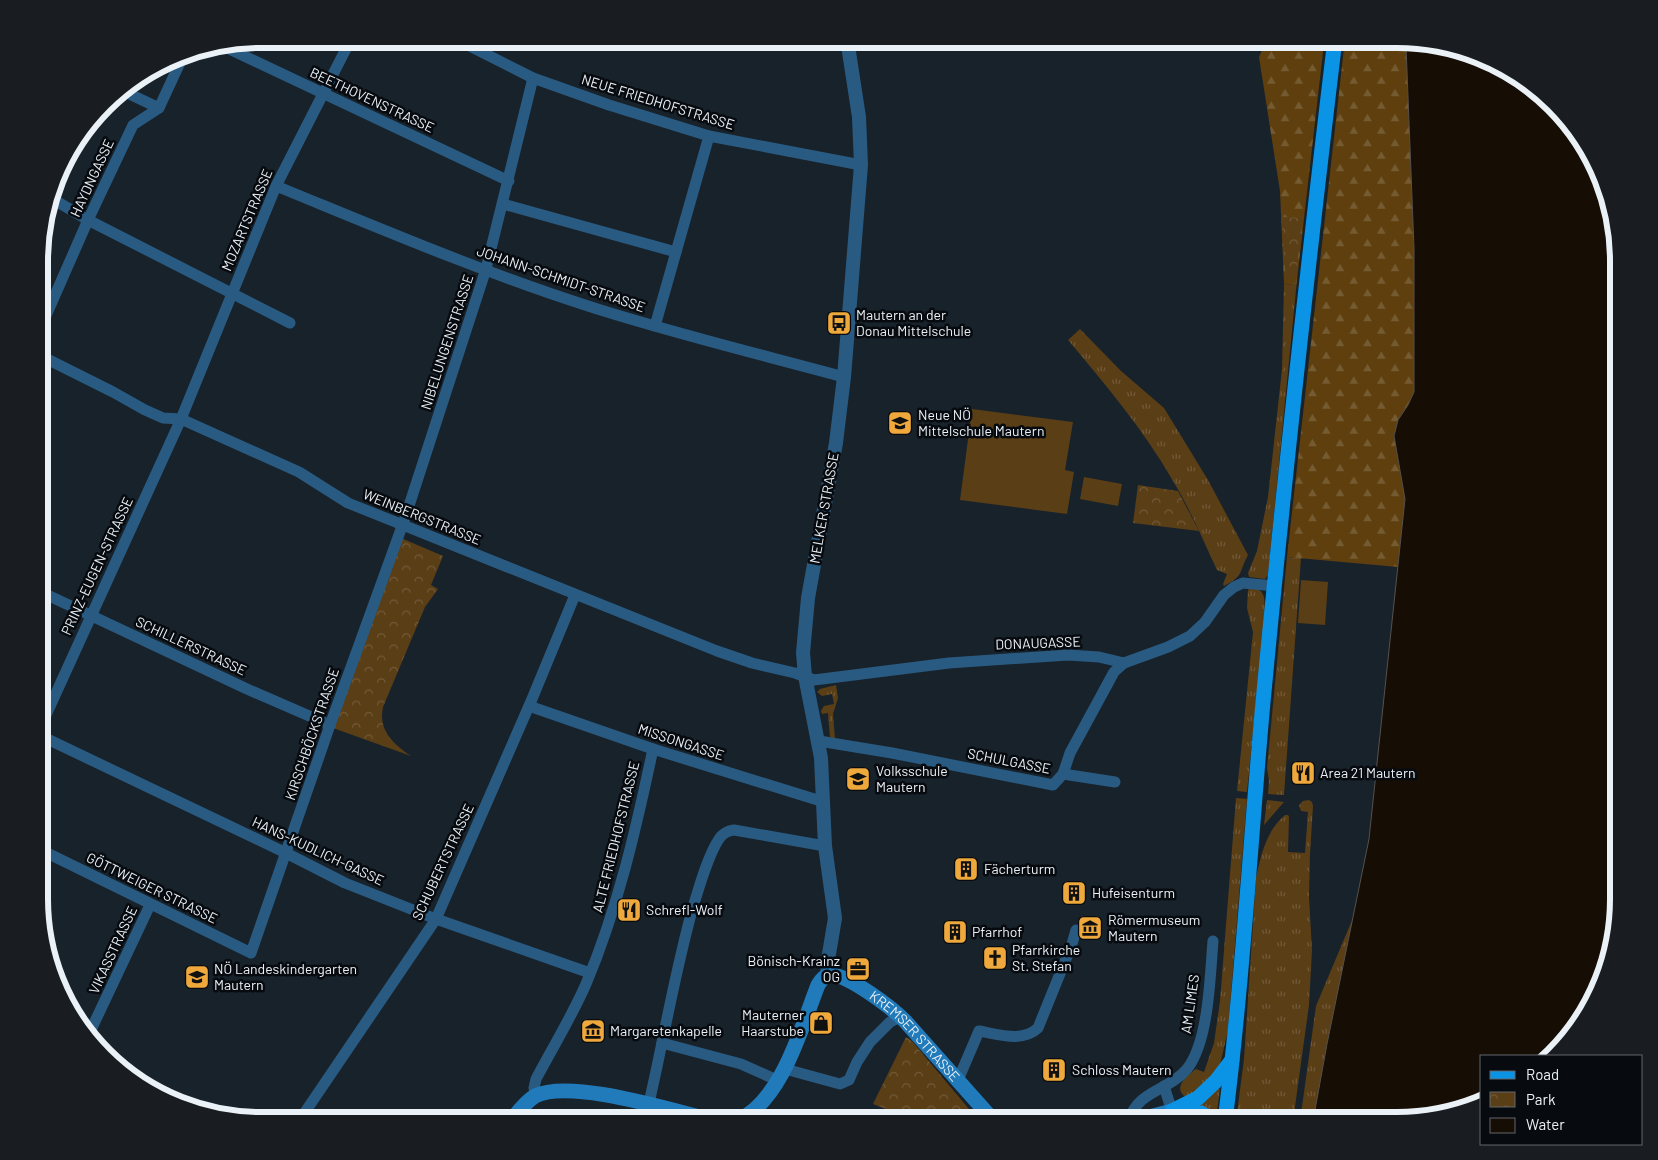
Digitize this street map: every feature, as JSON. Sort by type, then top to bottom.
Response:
[{"type":"main road","points":[[1226,1112],[1233,1059],[1262,712],[1304,297],[1334,48]]},
{"type":"main road","points":[[752,1112],[761,1104],[782,1074],[818,985],[828,975]]},
{"type":"main road","name":"KREMSER STRASSE","points":[[828,975],[861,987],[890,1007],[988,1112]]},
{"type":"main road","points":[[1179,1112],[1208,1090],[1233,1059]]},
{"type":"main road","points":[[519,1112],[523,1106],[537,1096],[560,1092],[579,1092],[649,1103],[682,1112]]},
{"type":"street","name":"MOZARTSTRASSE","points":[[181,419],[276,186],[346,48]]},
{"type":"street","name":"NEUE FRIEDHOFSTRASSE","points":[[474,48],[533,78],[609,105],[709,136],[861,165]]},
{"type":"street","name":"MELKER STRASSE","points":[[828,975],[835,918],[825,846],[824,802],[819,741],[805,676],[803,653],[806,615],[834,453],[844,377],[861,165],[859,117],[848,48]]},
{"type":"street","name":"BEETHOVENSTRASSE","points":[[231,50],[509,181]]},
{"type":"street","points":[[129,94],[159,108],[179,64]]},
{"type":"street","name":"NIBELUNGENSTRASSE","points":[[402,526],[486,269],[533,78]]},
{"type":"street","name":"HAYDNGASSE","points":[[48,311],[133,125],[159,108]]},
{"type":"street","points":[[655,326],[709,136]]},
{"type":"street","name":"JOHANN-SCHMIDT-STRASSE","points":[[276,186],[486,269],[586,306],[844,377]]},
{"type":"street","points":[[56,201],[88,220],[290,323]]},
{"type":"street","points":[[503,204],[676,252]]},
{"type":"street","name":"WEINBERGSTRASSE","points":[[48,360],[145,410],[163,418],[181,419],[299,472],[348,502],[402,526],[717,651],[805,676]]},
{"type":"street","name":"PRINZ-EUGEN-STRASSE","points":[[48,710],[181,419]]},
{"type":"street","name":"KIRSCHBÖCKSTRASSE","points":[[251,953],[330,725],[402,526]]},
{"type":"street","points":[[1124,664],[1168,647],[1190,636],[1205,622],[1224,595],[1234,587],[1243,583],[1275,586]]},
{"type":"street","name":"SCHILLERSTRASSE","points":[[48,595],[330,725]]},
{"type":"street","name":"SCHUBERTSTRASSE","points":[[305,1112],[436,919],[530,706],[575,595]]},
{"type":"street","name":"DONAUGASSE","points":[[805,676],[818,680],[949,663],[1068,655],[1099,656],[1124,664]]},
{"type":"street","name":"SCHULGASSE","points":[[819,741],[892,753],[1054,785],[1063,774],[1070,753],[1084,725],[1114,672],[1124,664]]},
{"type":"street","name":"MISSONGASSE","points":[[530,706],[653,749],[824,802]]},
{"type":"street","name":"HANS-KUDLICH-GASSE","points":[[48,739],[286,853],[345,884],[436,919],[590,973]]},
{"type":"street","name":"ALTE FRIEDHOFSTRASSE","points":[[537,1096],[534,1088],[536,1079],[590,973],[612,914],[637,824],[653,749]]},
{"type":"street","points":[[1063,774],[1115,782]]},
{"type":"street","points":[[649,1103],[681,951],[698,890],[715,845],[726,831],[734,830],[825,846]]},
{"type":"street","name":"GÖTTWEIGER STRASSE","points":[[48,854],[251,953]]},
{"type":"street","name":"VIKASSTRASSE","points":[[92,1029],[150,905]]},
{"type":"street","points":[[958,1080],[979,1031],[1020,1037],[1031,1034],[1038,1028],[1076,930]]},
{"type":"street","name":"AM LIMES","points":[[1132,1112],[1140,1101],[1179,1077],[1187,1069],[1199,1046],[1208,993],[1213,941]]},
{"type":"street","points":[[662,1043],[782,1074],[840,1084],[848,1080],[870,1042],[890,1022],[900,1017]]},
{"type":"street","points":[[1164,1086],[1173,1112]]},
{"type":"green space","points":[[1267,48],[1323,48],[1297,280],[1291,285],[1284,283],[1280,191],[1259,57],[1262,50]]},
{"type":"green space","points":[[1344,48],[1406,48],[1414,248],[1414,392],[1398,420],[1394,436],[1405,499],[1398,567],[1287,557]]},
{"type":"green space","points":[[1281,217],[1302,218],[1296,278],[1286,280]]},
{"type":"green space","points":[[1297,280],[1268,575],[1265,579],[1249,577],[1248,573],[1257,551],[1268,497],[1282,369],[1284,283],[1291,285]]},
{"type":"green space","points":[[1080,329],[1121,371],[1164,408],[1208,480],[1248,555],[1240,573],[1231,582],[1224,586],[1227,574],[1217,570],[1185,502],[1150,444],[1068,340]]},
{"type":"green space","points":[[972,409],[1073,422],[1065,470],[1074,472],[1067,514],[960,500]]},
{"type":"green space","points":[[1084,477],[1122,484],[1118,506],[1080,499]]},
{"type":"green space","points":[[1138,485],[1178,491],[1199,531],[1133,523]]},
{"type":"green space","points":[[401,538],[443,556],[431,585],[438,589],[425,607],[383,707],[383,723],[388,736],[398,747],[411,756],[333,728]]},
{"type":"green space","points":[[1287,557],[1301,558],[1284,795],[1268,794],[1267,768]]},
{"type":"green space","points":[[1301,580],[1328,582],[1325,625],[1298,623]]},
{"type":"green space","points":[[1251,588],[1260,590],[1264,596],[1265,613],[1247,792],[1237,791],[1253,632],[1247,608],[1248,590]]},
{"type":"green space","points":[[836,685],[838,698],[833,714],[835,739],[830,737],[828,713],[822,714],[821,711],[824,706],[834,704],[832,694],[822,696],[817,692],[820,689]]},
{"type":"green space","points":[[1236,798],[1247,799],[1228,1030],[1220,1065],[1213,1078],[1187,1098],[1182,1094],[1180,1086],[1196,1069],[1204,1072],[1214,1043],[1220,1001]]},
{"type":"green space","points":[[1267,800],[1284,802],[1264,825]]},
{"type":"green space","points":[[1309,800],[1313,806],[1309,897],[1312,950],[1309,1005],[1294,1112],[1237,1112],[1244,1059],[1256,878],[1262,852],[1269,836],[1273,828],[1285,815],[1289,817],[1288,852],[1305,853],[1308,812],[1301,811],[1299,805],[1303,801]]},
{"type":"green space","points":[[1353,918],[1315,1112],[1301,1112],[1316,1006]]},
{"type":"green space","points":[[906,1037],[912,1041],[971,1112],[891,1112],[873,1104]]},
{"type":"green space","points":[[1218,1088],[1220,1089],[1217,1111],[1195,1109]]},
{"type":"water","points":[[1406,48],[1425,49],[1453,55],[1492,69],[1516,83],[1538,100],[1558,120],[1575,142],[1589,166],[1603,205],[1610,247],[1609,927],[1599,968],[1589,994],[1575,1018],[1558,1040],[1543,1055],[1480,1055],[1480,1096],[1453,1105],[1425,1111],[1315,1112],[1369,839],[1405,499],[1394,436],[1398,420],[1414,392],[1414,248]]},
{"type":"place","name":"Mautern an der Donau Mittelschule","points":[[839,323]]},
{"type":"place","name":"Neue NÖ Mittelschule Mautern","points":[[900,423]]},
{"type":"place","name":"Area 21 Mautern","points":[[1303,773]]},
{"type":"place","name":"Volksschule Mautern","points":[[858,779]]},
{"type":"place","name":"Fächerturm","points":[[966,869]]},
{"type":"place","name":"Hufeisenturm","points":[[1074,893]]},
{"type":"place","name":"Schrefl-Wolf","points":[[629,910]]},
{"type":"place","name":"Römermuseum Mautern","points":[[1090,928]]},
{"type":"place","name":"Pfarrhof","points":[[955,932]]},
{"type":"place","name":"Pfarrkirche St. Stefan","points":[[995,958]]},
{"type":"place","name":"Bönisch-Krainz OG","points":[[858,969]]},
{"type":"place","name":"NÖ Landeskindergarten Mautern","points":[[197,977]]},
{"type":"place","name":"Mauterner Haarstube","points":[[821,1023]]},
{"type":"place","name":"Margaretenkapelle","points":[[593,1031]]},
{"type":"place","name":"Schloss Mautern","points":[[1054,1070]]}]
